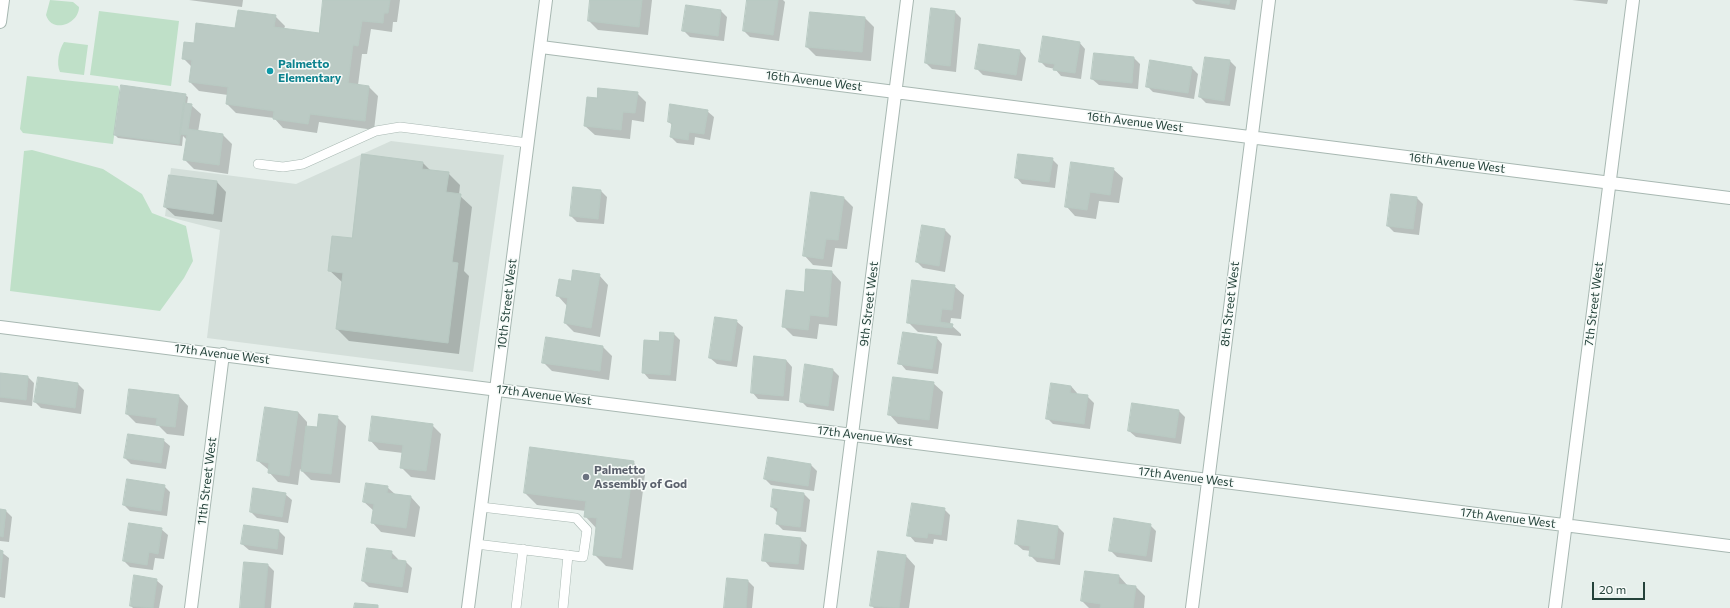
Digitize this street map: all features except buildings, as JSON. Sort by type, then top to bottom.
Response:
[{"type":"street","points":[[0,22],[3,0]]},
{"type":"street","name":"10th Street West","points":[[468,608],[546,0]]},
{"type":"street","name":"9th Street West","points":[[830,608],[907,0]]},
{"type":"street","name":"8th Street West","points":[[1192,608],[1269,0]]},
{"type":"street","name":"7th Street West","points":[[1555,608],[1633,0]]},
{"type":"street","name":"16th Avenue West","points":[[541,47],[1730,198]]},
{"type":"street","name":"17th Avenue West","points":[[0,327],[224,354],[1730,546]]},
{"type":"street","name":"11th Street West","points":[[191,608],[224,354]]},
{"type":"lane","points":[[258,164],[283,167],[303,164],[376,131],[400,126],[528,143]]},
{"type":"lane","points":[[476,544],[583,557],[587,530],[576,518],[481,507]]},
{"type":"lane","points":[[516,608],[523,549]]},
{"type":"lane","points":[[563,608],[568,555]]},
{"type":"shaded area","points":[[391,141],[504,155],[473,372],[207,338],[220,230],[165,216],[171,168],[296,184]]},
{"type":"green space","points":[[50,0],[73,2],[79,7],[78,13],[70,22],[59,25],[54,24],[49,21],[46,15]]},
{"type":"green space","points":[[99,11],[179,21],[171,86],[90,75]]},
{"type":"green space","points":[[64,42],[88,45],[84,75],[60,72],[58,65],[59,57]]},
{"type":"green space","points":[[27,76],[118,86],[120,92],[113,144],[23,133],[20,129]]},
{"type":"green space","points":[[32,150],[103,169],[142,194],[152,213],[186,226],[193,261],[184,278],[160,311],[10,291],[24,151]]},
{"type":"place","name":"Palmetto Elementary","points":[[270,71]]},
{"type":"place","name":"Palmetto Assembly of God","points":[[586,477]]}]
